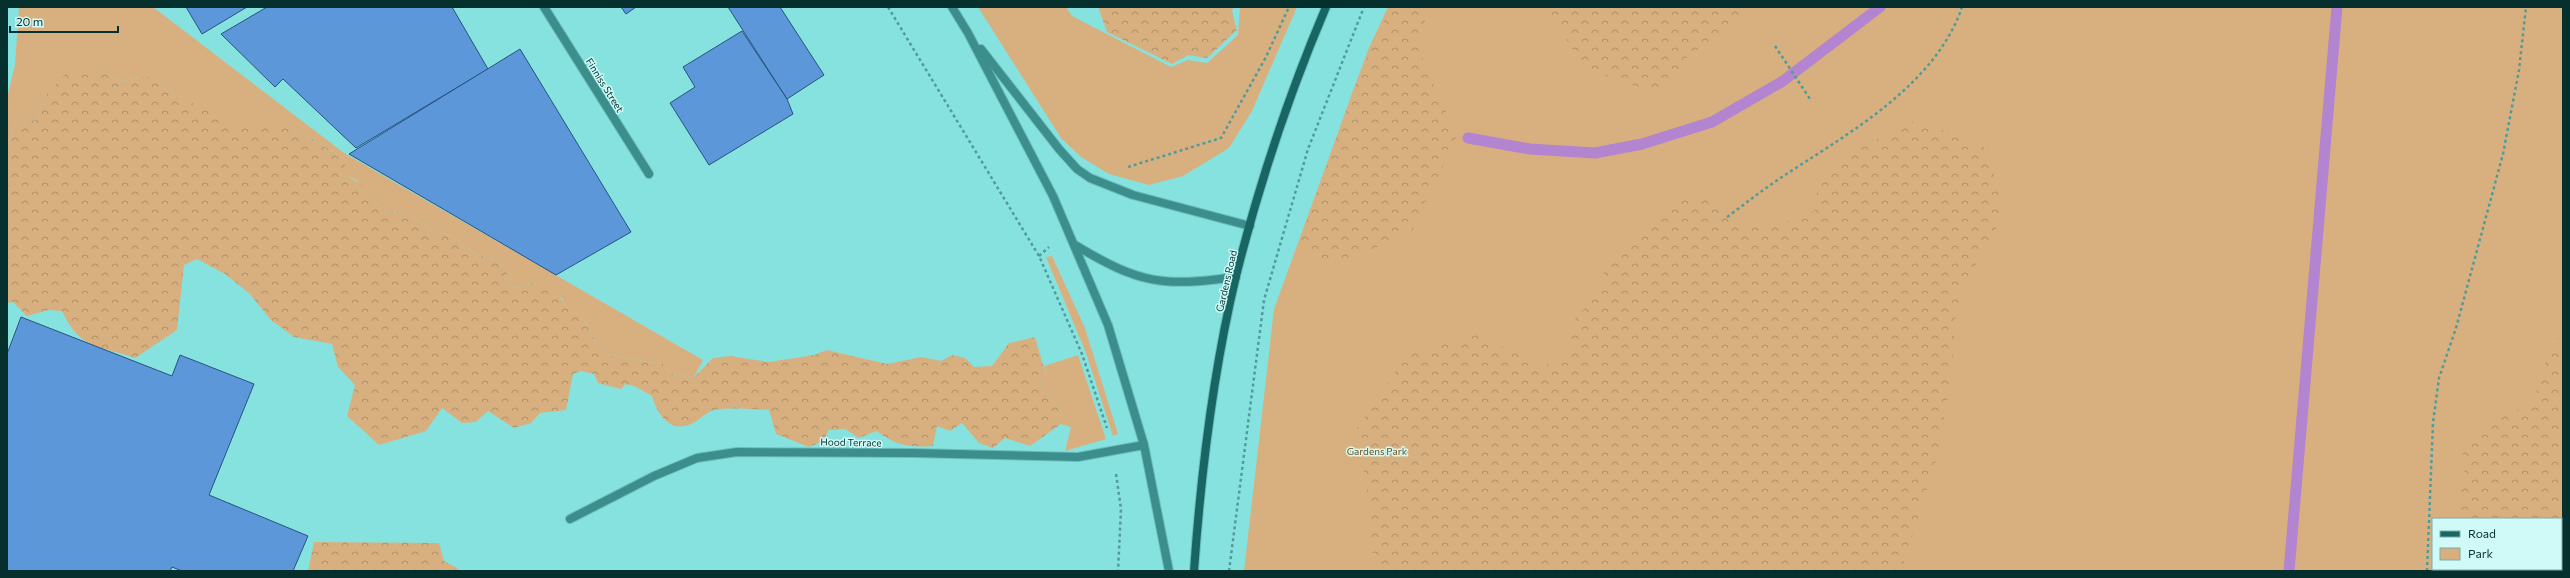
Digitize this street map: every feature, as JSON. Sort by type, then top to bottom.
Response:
[{"type":"street","name":"Finniss Street","points":[[544,7],[649,174]]},
{"type":"street","points":[[952,7],[968,33],[1053,196],[1108,325],[1144,445],[1170,571]]},
{"type":"street","name":"Gardens Road","points":[[1194,571],[1204,464],[1217,372],[1236,277],[1250,226],[1302,62],[1326,7]]},
{"type":"street","points":[[968,33],[1059,149],[1077,169],[1090,178],[1133,195],[1250,226]]},
{"type":"street","points":[[1075,245],[1109,265],[1152,281],[1203,281],[1236,277]]},
{"type":"street","name":"Hood Terrace","points":[[570,519],[654,476],[697,458],[737,452],[898,452],[1078,457],[1144,445]]},
{"type":"path","points":[[888,7],[1039,256],[1082,354],[1107,429]]},
{"type":"path","points":[[1126,168],[1221,138],[1266,57],[1289,7]]},
{"type":"path","points":[[1228,571],[1264,300],[1308,149],[1364,7]]},
{"type":"path","points":[[1728,217],[1779,179],[1849,134],[1885,106],[1939,52],[1962,7]]},
{"type":"path","points":[[2427,571],[2433,423],[2439,378],[2456,328],[2503,154],[2519,70],[2526,7]]},
{"type":"path","points":[[1775,46],[1810,99]]},
{"type":"path","points":[[1039,256],[1050,245]]},
{"type":"path","points":[[1116,473],[1121,509],[1118,571]]},
{"type":"green space","points":[[19,7],[153,7],[344,153],[703,360],[694,377],[673,374],[663,364],[612,356],[595,343],[585,321],[566,307],[562,298],[531,284],[513,288],[502,262],[475,254],[453,236],[428,230],[423,223],[408,213],[388,212],[371,198],[356,180],[347,176],[337,154],[290,126],[234,126],[173,93],[160,77],[143,77],[124,81],[97,71],[43,98],[37,120],[16,123],[7,144],[7,98],[15,65]]},
{"type":"green space","points":[[978,7],[1066,7],[1072,16],[1171,67],[1188,60],[1207,63],[1238,35],[1240,7],[1297,7],[1252,111],[1229,148],[1183,176],[1149,185],[1109,174],[1081,157],[1061,138]]},
{"type":"green space","points":[[1098,7],[1234,7],[1232,12],[1237,30],[1207,58],[1188,55],[1172,64],[1107,32]]},
{"type":"green space","name":"Gardens Park","points":[[1388,7],[2563,7],[2563,571],[1244,571],[1274,309],[1368,50]]},
{"type":"green space","points":[[1390,7],[1430,7],[1419,38],[1423,61],[1457,136],[1411,234],[1326,267],[1299,243],[1354,88]]},
{"type":"green space","points":[[1546,7],[1746,7],[1723,38],[1689,54],[1677,80],[1649,90],[1615,80],[1582,64]]},
{"type":"green space","points":[[68,71],[97,71],[124,81],[143,77],[160,77],[173,93],[234,125],[290,126],[337,154],[346,166],[347,176],[369,189],[371,198],[388,212],[408,213],[423,223],[428,230],[453,236],[475,254],[502,262],[513,288],[531,284],[553,288],[567,307],[585,321],[595,343],[612,356],[663,364],[673,374],[694,377],[713,358],[730,356],[769,362],[814,355],[827,350],[887,364],[921,357],[941,361],[952,355],[965,358],[974,367],[992,366],[1009,343],[1035,337],[1046,375],[1040,384],[1062,414],[1061,424],[1030,446],[1005,438],[993,448],[979,443],[962,423],[950,431],[937,426],[933,446],[909,446],[890,440],[876,431],[859,438],[845,429],[829,430],[823,441],[809,447],[776,434],[769,410],[734,408],[714,410],[708,412],[693,423],[685,426],[678,426],[666,421],[661,416],[652,396],[634,386],[625,384],[621,389],[598,383],[594,374],[581,371],[573,374],[566,410],[540,413],[531,423],[514,428],[488,411],[476,422],[462,423],[442,408],[426,431],[379,445],[347,416],[355,385],[338,367],[332,344],[294,337],[271,320],[249,293],[225,274],[197,259],[184,265],[177,330],[135,358],[100,348],[83,340],[69,324],[62,311],[48,310],[27,316],[13,302],[7,303],[7,144],[16,123],[37,120],[43,98]]},
{"type":"green space","name":"Gardens Park","points":[[1906,120],[1957,134],[1989,150],[2002,212],[1991,243],[1965,280],[1956,312],[1951,378],[1937,458],[1901,571],[1383,571],[1370,548],[1367,489],[1357,428],[1407,355],[1475,333],[1543,367],[1569,350],[1572,322],[1601,290],[1604,271],[1658,223],[1678,195],[1712,196],[1738,228],[1795,220],[1814,211],[1819,178],[1842,165],[1855,146],[1877,139]]},
{"type":"green space","points":[[1052,256],[1085,328],[1118,434],[1113,436],[1086,353],[1046,257]]},
{"type":"green space","points":[[2563,332],[2563,571],[2477,571],[2562,570],[2562,518],[2462,518],[2458,503],[2465,477],[2462,449],[2487,423],[2527,406],[2543,380],[2547,351]]},
{"type":"green space","points":[[1078,355],[1106,439],[1065,451],[1071,427],[1061,424],[1062,414],[1040,384],[1046,375],[1044,366]]},
{"type":"green space","points":[[314,542],[439,543],[444,561],[462,571],[308,571]]},
{"type":"building","points":[[186,7],[247,7],[202,34]]},
{"type":"building","points":[[267,7],[452,7],[488,69],[356,148],[283,79],[275,87],[221,34]]},
{"type":"building","points":[[621,7],[636,7],[626,14]]},
{"type":"building","points":[[728,7],[780,7],[824,75],[787,99]]},
{"type":"building","points":[[742,31],[787,99],[793,114],[709,165],[670,103],[695,87],[683,67]]},
{"type":"building","points":[[520,49],[631,232],[556,275],[349,154]]},
{"type":"building","points":[[21,317],[172,376],[180,355],[254,384],[209,495],[308,536],[293,571],[182,571],[172,567],[170,571],[7,571],[7,354]]},
{"type":"waterway","points":[[1468,138],[1530,149],[1595,153],[1642,144],[1712,122],[1783,81],[1880,7]]},
{"type":"waterway","points":[[2289,571],[2337,7]]}]
